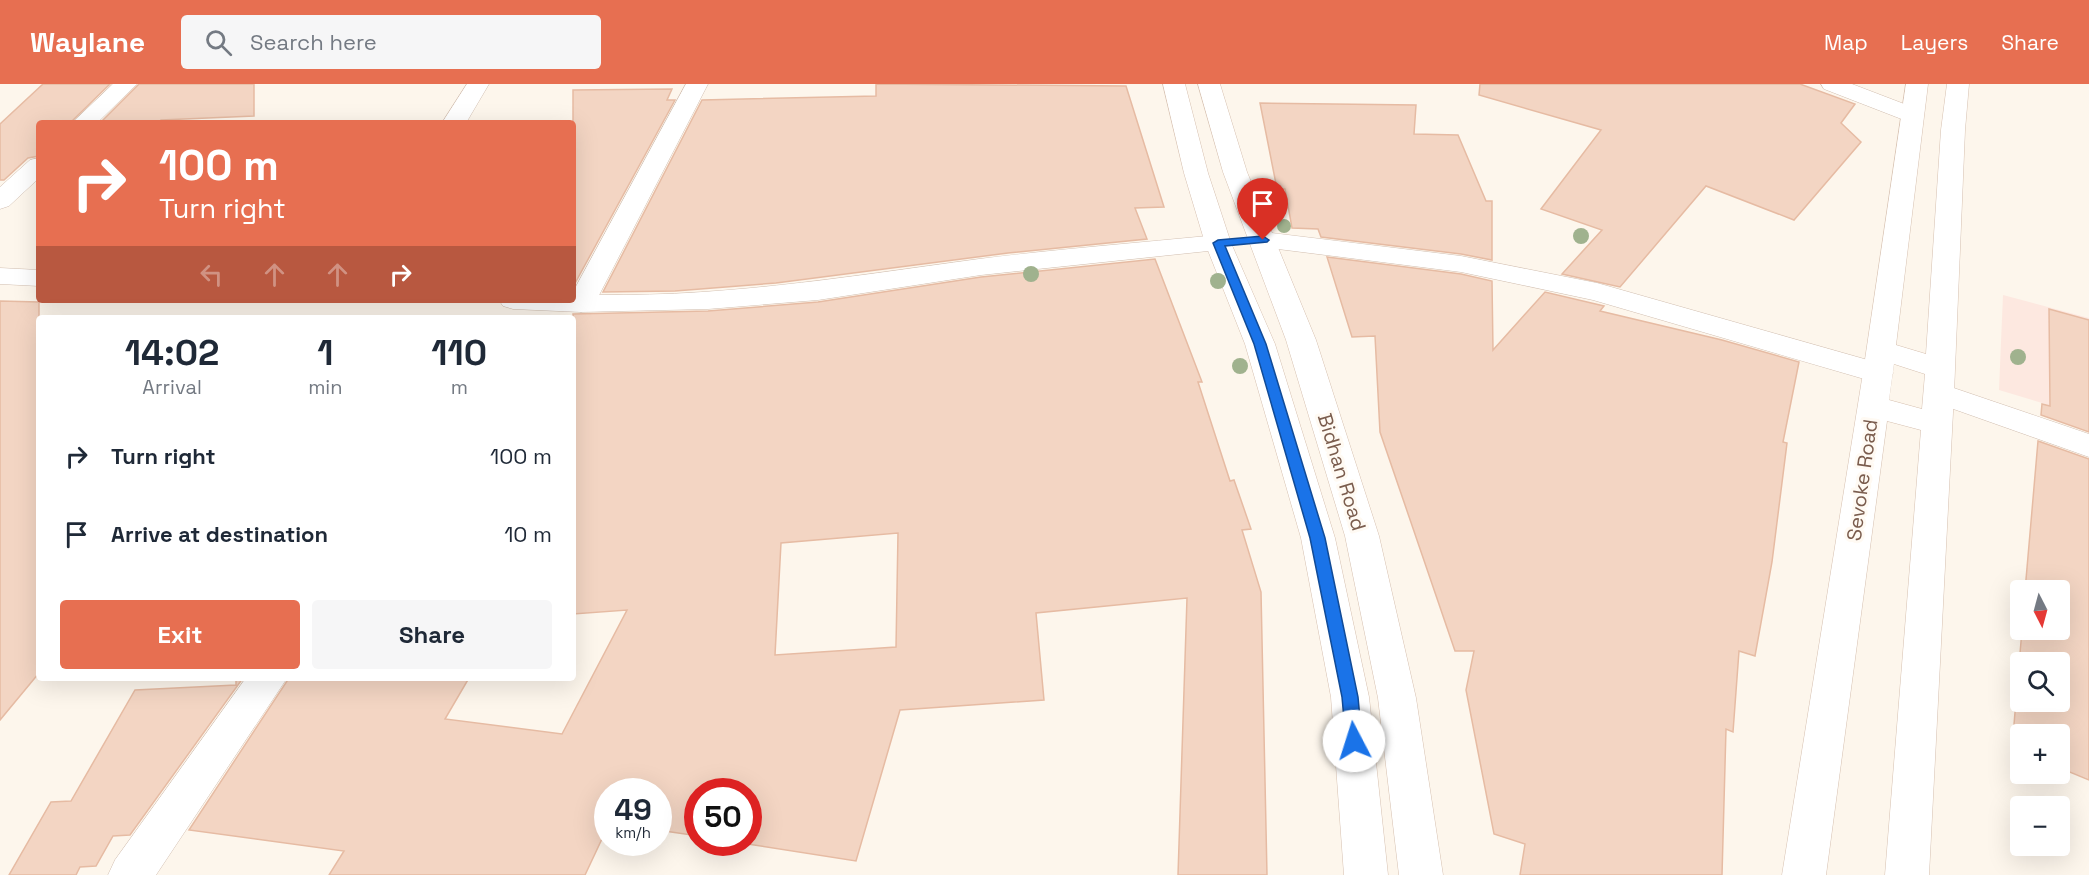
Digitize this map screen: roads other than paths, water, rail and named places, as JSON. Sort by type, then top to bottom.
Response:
[{"type":"main road","points":[[87,120],[126,84]]},
{"type":"main road","points":[[456,120],[478,84]]},
{"type":"main road","points":[[581,303],[697,84]]},
{"type":"main road","points":[[1174,84],[1196,173],[1218,243],[1260,344],[1318,538],[1350,697],[1366,875]]},
{"type":"main road","name":"Bidhan Road","points":[[1209,84],[1235,172],[1301,340],[1362,536],[1397,698],[1421,875]]},
{"type":"main road","points":[[1832,84],[1914,100]]},
{"type":"main road","points":[[1907,875],[1939,395],[1953,130],[1958,84]]},
{"type":"main road","name":"Sevoke Road","points":[[1804,875],[1873,406],[1914,100]]},
{"type":"main road","points":[[0,201],[36,168]]},
{"type":"main road","points":[[576,303],[708,300],[818,291],[981,267],[1263,240],[1461,264],[1598,292],[1879,361],[1939,395],[2089,446]]},
{"type":"main road","points":[[0,276],[36,278]]},
{"type":"main road","points":[[1873,406],[1939,395]]},
{"type":"main road","points":[[130,875],[266,681]]}]
